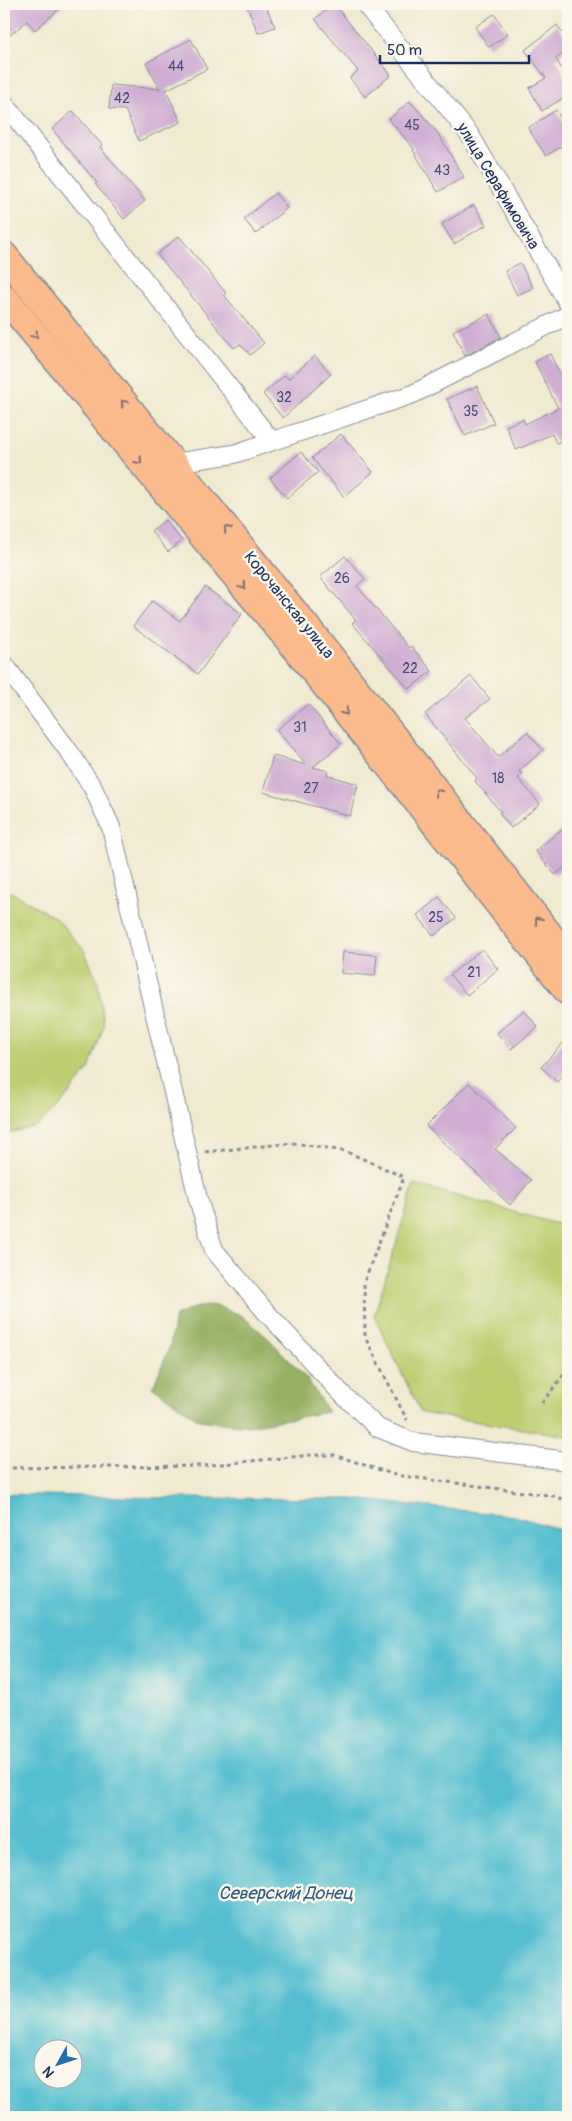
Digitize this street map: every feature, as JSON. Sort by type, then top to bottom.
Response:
[{"type":"main road","name":"Корочанская улица","points":[[4,255],[319,642],[568,958]]},
{"type":"main road","name":"Корочанская улица","points":[[4,298],[300,654],[568,992]]},
{"type":"street","name":"улица Серафимовича","points":[[365,4],[470,134],[568,304]]},
{"type":"street","points":[[4,102],[272,440]]},
{"type":"street","points":[[4,298],[25,282]]},
{"type":"street","points":[[174,463],[234,454],[413,394],[568,315]]},
{"type":"street","points":[[4,664],[68,750],[92,788],[111,828],[189,1153],[198,1199],[214,1250],[266,1312],[344,1396],[378,1428],[412,1442],[568,1461]]},
{"type":"path","points":[[189,1153],[293,1142],[344,1151],[404,1177],[364,1282],[366,1337],[410,1424],[412,1442]]},
{"type":"path","points":[[542,1403],[568,1369]]},
{"type":"path","points":[[4,1468],[202,1466],[311,1455],[334,1455],[395,1475],[554,1496],[568,1501]]},
{"type":"green space","points":[[4,892],[11,892],[56,918],[84,950],[98,982],[104,1026],[89,1069],[61,1104],[37,1126],[4,1134]]},
{"type":"green space","points":[[414,1184],[568,1227],[568,1436],[421,1413],[374,1316]]},
{"type":"green space","points":[[213,1305],[241,1315],[269,1339],[308,1380],[328,1412],[248,1426],[199,1420],[153,1387],[170,1346],[175,1316],[193,1308]]},
{"type":"water","name":"Северский Донец","points":[[4,1494],[166,1498],[353,1499],[515,1516],[568,1532],[568,2117],[4,2117]]},
{"type":"building","points":[[4,4],[65,4],[35,30],[27,21],[4,40]]},
{"type":"building","points":[[246,4],[265,4],[275,27],[258,33]]},
{"type":"building","points":[[334,4],[391,75],[365,97],[350,78],[358,71],[315,19]]},
{"type":"building","points":[[494,14],[508,34],[489,47],[475,27]]},
{"type":"building","points":[[557,25],[568,40],[568,49],[556,59],[568,80],[568,95],[542,111],[529,88],[546,78],[525,50]]},
{"type":"building","points":[[191,39],[207,69],[166,90],[181,122],[139,141],[125,110],[109,109],[111,85],[160,89],[146,63]]},
{"type":"building","points":[[410,101],[437,132],[464,177],[438,192],[414,149],[389,119]]},
{"type":"building","points":[[556,110],[568,130],[568,142],[546,156],[528,128]]},
{"type":"building","points":[[73,111],[145,201],[124,219],[52,129]]},
{"type":"building","points":[[275,193],[287,208],[256,234],[244,219]]},
{"type":"building","points":[[474,205],[486,225],[454,244],[442,224]]},
{"type":"building","points":[[179,236],[264,343],[250,355],[240,344],[234,348],[157,254]]},
{"type":"building","points":[[520,263],[533,288],[517,295],[505,271]]},
{"type":"building","points":[[489,314],[501,337],[465,356],[453,331]]},
{"type":"building","points":[[550,354],[568,390],[568,438],[556,443],[552,434],[516,450],[506,426],[523,419],[525,424],[558,408],[535,362]]},
{"type":"building","points":[[315,356],[331,374],[283,418],[263,394],[285,375],[288,379]]},
{"type":"building","points":[[477,386],[494,423],[465,436],[447,399]]},
{"type":"building","points":[[341,434],[373,472],[344,497],[312,458]]},
{"type":"building","points":[[301,452],[318,472],[287,498],[270,478]]},
{"type":"building","points":[[165,520],[182,541],[168,552],[151,531]]},
{"type":"building","points":[[345,556],[365,579],[357,586],[409,648],[411,646],[432,671],[409,689],[352,623],[356,620],[320,577]]},
{"type":"building","points":[[205,587],[242,614],[198,674],[133,626],[152,601],[180,621]]},
{"type":"building","points":[[471,676],[490,699],[465,718],[498,757],[527,732],[543,750],[519,771],[522,774],[518,778],[540,804],[511,828],[499,813],[501,812],[475,781],[477,778],[425,714]]},
{"type":"building","points":[[308,704],[341,744],[313,767],[328,771],[327,775],[358,784],[350,816],[263,792],[273,756],[306,765],[277,730]]},
{"type":"building","points":[[561,830],[568,839],[568,864],[555,875],[535,851]]},
{"type":"building","points":[[439,897],[456,918],[434,936],[417,915]]},
{"type":"building","points":[[482,949],[498,969],[467,995],[450,975]]},
{"type":"building","points":[[343,952],[377,955],[375,976],[341,973]]},
{"type":"building","points":[[524,1010],[538,1027],[511,1049],[497,1033]]},
{"type":"building","points":[[568,1038],[568,1069],[557,1082],[541,1067]]},
{"type":"building","points":[[469,1083],[516,1128],[495,1149],[531,1180],[510,1205],[426,1126]]}]
